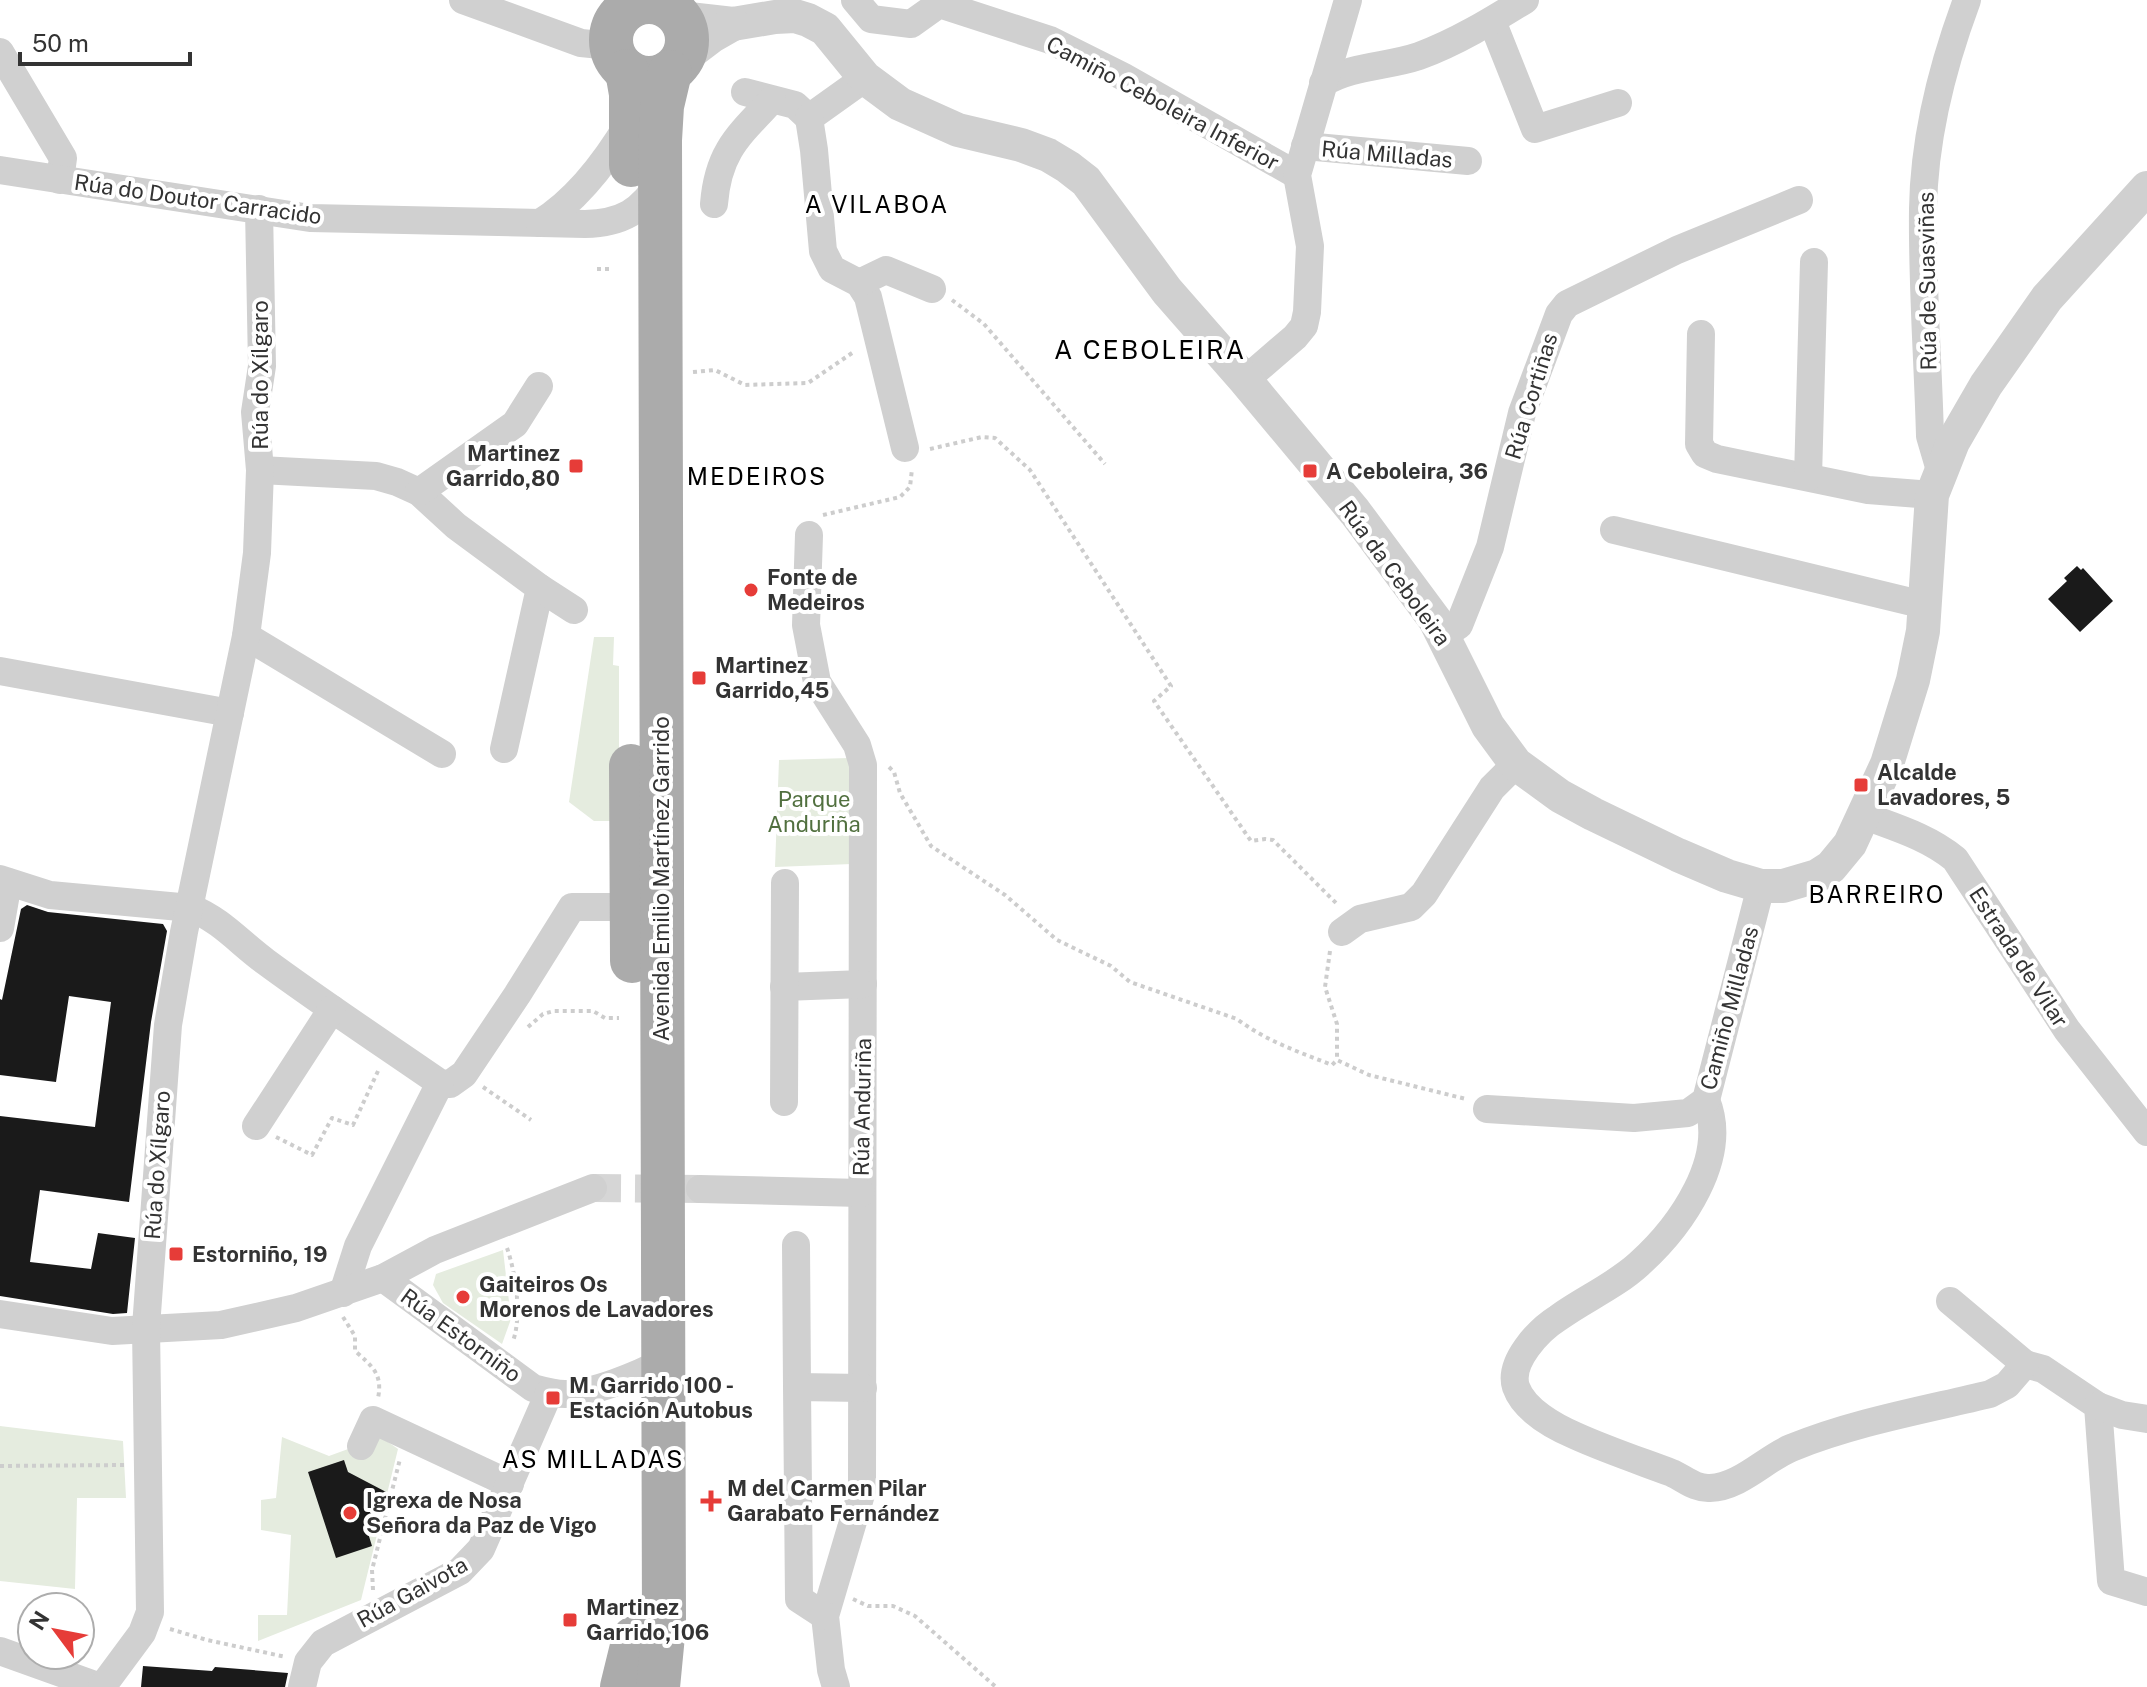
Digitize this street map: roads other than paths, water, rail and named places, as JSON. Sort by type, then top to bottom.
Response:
[{"type":"main road","points":[[646,2],[659,3],[674,31],[649,78],[622,32],[646,2]]},
{"type":"main road","name":"Avenida Emilio Martínez Garrido","points":[[634,1638],[647,1369],[662,106],[674,31]]},
{"type":"main road","name":"Avenida Emilio Martínez Garrido","points":[[622,32],[631,94],[621,237],[632,907],[647,1369],[664,1625],[658,1687]]},
{"type":"main road","points":[[622,1687],[634,1638]]},
{"type":"main road","points":[[630,1687],[634,1638]]},
{"type":"street","points":[[463,0],[581,43],[622,32]]},
{"type":"street","points":[[674,31],[712,36],[733,24],[775,17],[795,16],[808,20],[853,0]]},
{"type":"street","name":"Camiño Ceboleira Inferior","points":[[853,0],[871,19],[911,24],[939,4],[1050,40],[1122,76],[1297,175]]},
{"type":"street","name":"Rúa Milladas","points":[[1245,380],[1304,326],[1310,246],[1297,175],[1348,0]]},
{"type":"street","points":[[1323,83],[1340,73],[1418,57],[1492,21],[1525,0]]},
{"type":"street","name":"Rúa de Suasviñas","points":[[1936,482],[1930,436],[1923,208],[1929,138],[1944,65],[1967,0]]},
{"type":"street","name":"Rúa da Ceboleira","points":[[808,20],[825,29],[865,78],[900,104],[958,130],[1021,145],[1048,155],[1086,181],[1167,291],[1355,512],[1444,635],[1488,726],[1516,764],[1560,796],[1607,821],[1727,876],[1761,886],[1800,883],[1831,867],[1850,844],[1865,816],[1887,764],[1913,680],[1923,631],[1936,482]]},
{"type":"street","points":[[1492,21],[1535,129],[1618,103]]},
{"type":"street","points":[[0,52],[63,158],[60,180]]},
{"type":"street","points":[[809,118],[865,78]]},
{"type":"street","points":[[745,92],[795,105],[809,118],[823,251],[832,269],[859,283],[868,297],[906,451]]},
{"type":"street","points":[[714,204],[716,182],[730,145],[772,100]]},
{"type":"street","points":[[540,223],[570,199],[615,147],[631,119]]},
{"type":"street","name":"Rúa Milladas","points":[[1305,146],[1468,161]]},
{"type":"street","name":"Rúa do Doutor Carracido","points":[[0,170],[310,218],[540,223],[621,237]]},
{"type":"street","points":[[621,237],[661,180]]},
{"type":"street","points":[[1701,334],[1699,444],[1705,454],[1868,490],[1936,482],[1966,417],[2030,321],[2063,278],[2147,188]]},
{"type":"street","name":"Rúa Cortiñas","points":[[1444,635],[1459,625],[1490,547],[1522,413],[1559,314],[1567,304],[1677,250],[1799,200]]},
{"type":"street","name":"Rúa do Xílgaro","points":[[101,1687],[142,1633],[150,1612],[146,1327],[168,1025],[184,932],[246,636],[257,553],[260,470],[255,412],[262,366],[259,209]]},
{"type":"street","points":[[1808,477],[1814,262]]},
{"type":"street","points":[[859,283],[886,270],[932,289]]},
{"type":"street","points":[[419,492],[515,424],[539,386]]},
{"type":"street","points":[[260,470],[376,476],[419,492],[456,526],[574,610]]},
{"type":"street","name":"Rúa Anduriña","points":[[814,526],[806,625],[817,682],[857,745],[863,765],[862,1491],[829,1602],[831,1670],[836,1687]]},
{"type":"street","points":[[1614,530],[1924,605]]},
{"type":"street","points":[[504,749],[540,588]]},
{"type":"street","points":[[246,636],[442,754]]},
{"type":"street","points":[[0,671],[230,713]]},
{"type":"street","points":[[1351,925],[1411,907],[1424,894],[1492,788],[1516,764]]},
{"type":"street","name":"Estrada de Vilar","points":[[1865,816],[1918,835],[1938,845],[1955,859],[2067,1030],[2147,1132]]},
{"type":"street","points":[[0,928],[4,880],[50,895],[191,908],[211,916],[262,959],[440,1083],[450,1084],[464,1074],[572,907],[632,907]]},
{"type":"street","points":[[784,1102],[785,883]]},
{"type":"street","name":"Camiño Milladas","points":[[1487,1109],[1634,1118],[1688,1113],[1706,1100],[1761,886]]},
{"type":"street","points":[[784,987],[863,984]]},
{"type":"street","points":[[263,1130],[332,1009]]},
{"type":"street","points":[[339,1294],[358,1246],[440,1083]]},
{"type":"street","points":[[1706,1100],[1711,1114],[1709,1153],[1701,1182],[1690,1203],[1668,1235],[1637,1266],[1555,1319],[1518,1361],[1515,1385],[1528,1404],[1557,1428],[1675,1474],[1694,1486],[1710,1488],[1728,1484],[1788,1449],[1830,1434],[1990,1394],[2007,1385],[2025,1364]]},
{"type":"street","name":"Rúa Estorniño","points":[[0,1314],[112,1331],[221,1325],[296,1308],[383,1278],[435,1250],[593,1188]]},
{"type":"street","points":[[700,1189],[861,1193]]},
{"type":"street","points":[[796,1245],[799,1599],[829,1602]]},
{"type":"street","name":"Rúa Estorniño","points":[[383,1278],[533,1388],[549,1393]]},
{"type":"street","points":[[1950,1301],[2025,1364],[2043,1369],[2098,1406],[2122,1415],[2147,1419]]},
{"type":"street","points":[[549,1393],[580,1392],[647,1369]]},
{"type":"street","points":[[797,1387],[863,1388]]},
{"type":"street","name":"Rúa Gaivota","points":[[305,1674],[323,1643],[460,1571],[471,1561],[481,1549],[549,1393]]},
{"type":"street","points":[[2098,1406],[2108,1572],[2111,1581],[2147,1592]]},
{"type":"street","points":[[361,1446],[373,1420],[510,1484]]},
{"type":"street","points":[[0,1651],[101,1687]]},
{"type":"tunnel","points":[[593,1188],[700,1189]]},
{"type":"place","name":"Martinez Garrido,80","points":[[576,466]]},
{"type":"place","name":"A Ceboleira, 36","points":[[1310,471]]},
{"type":"place","name":"Fonte de Medeiros","points":[[751,590]]},
{"type":"place","name":"Martinez Garrido,45","points":[[699,678]]},
{"type":"place","name":"Alcalde Lavadores, 5","points":[[1861,785]]},
{"type":"place","name":"Estorniño, 19","points":[[176,1254]]},
{"type":"place","name":"Gaiteiros Os Morenos de Lavadores","points":[[463,1297]]},
{"type":"place","name":"M. Garrido 100 - Estación Autobus","points":[[553,1398]]},
{"type":"place","name":"M del Carmen Pilar Garabato Fernández","points":[[711,1501]]},
{"type":"place","name":"Igrexa de Nosa Señora da Paz de Vigo","points":[[350,1513]]},
{"type":"place","name":"Martinez Garrido,106","points":[[570,1620]]},
{"type":"district","name":"A VILABOA","points":[[877,204]]},
{"type":"district","name":"A CEBOLEIRA","points":[[1150,349]]},
{"type":"district","name":"MEDEIROS","points":[[757,476]]},
{"type":"district","name":"BARREIRO","points":[[1877,894]]},
{"type":"district","name":"AS MILLADAS","points":[[593,1459]]},
{"type":"park label","name":"Parque Anduriña","points":[[814,812]]}]
